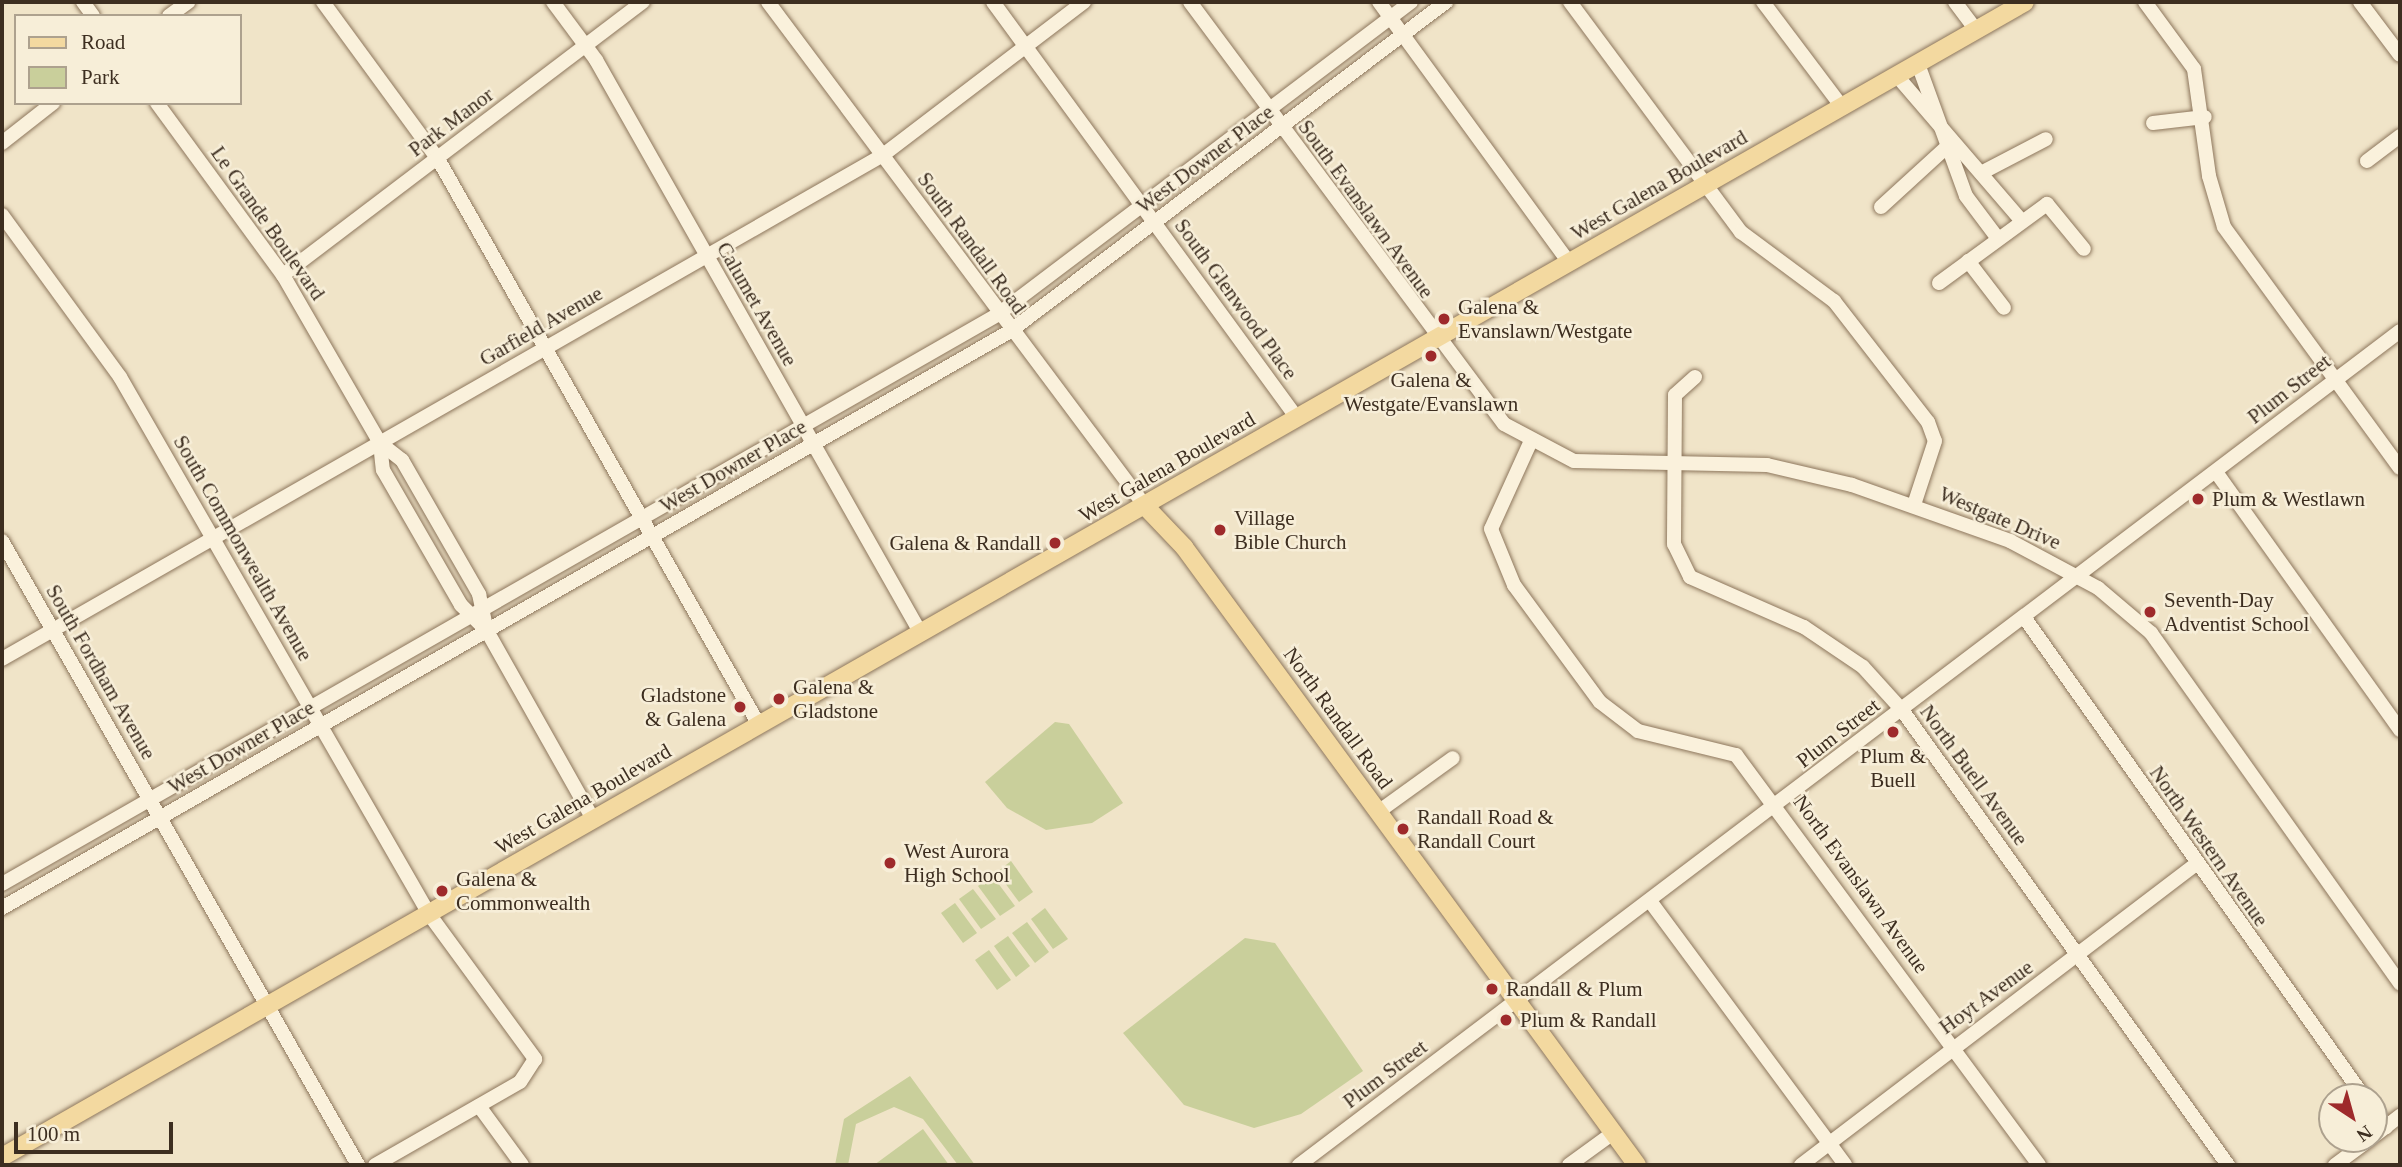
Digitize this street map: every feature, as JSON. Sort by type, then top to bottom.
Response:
[{"type":"main road","name":"West Galena Boulevard","points":[[6,1156],[2025,2]]},
{"type":"main road","name":"North Randall Road","points":[[1145,506],[1184,547],[1637,1165]]},
{"type":"street","points":[[172,14],[188,2]]},
{"type":"street","points":[[323,2],[438,159],[759,725]]},
{"type":"street","name":"Calumet Avenue","points":[[553,2],[586,46],[920,632]]},
{"type":"street","name":"Park Manor","points":[[283,275],[643,2]]},
{"type":"street","name":"South Randall Road","points":[[768,2],[883,155],[997,315],[1145,506]]},
{"type":"street","name":"South Glenwood Place","points":[[993,2],[1297,418]]},
{"type":"street","name":"Garfield Avenue","points":[[2,659],[883,155],[1084,2]]},
{"type":"street","name":"South Evanslawn Avenue","points":[[1190,2],[1436,339]]},
{"type":"street","points":[[1379,2],[1569,263]]},
{"type":"street","name":"West Downer Place","points":[[2,884],[997,315],[1269,113],[1411,2]]},
{"type":"street","name":"West Downer Place","points":[[2,908],[653,538],[1010,331],[1446,2]]},
{"type":"street","points":[[1570,2],[1703,186],[1741,232],[1834,301],[1928,422],[1935,441],[1914,505]]},
{"type":"street","points":[[1763,2],[1842,107]]},
{"type":"street","points":[[1955,2],[1976,30]]},
{"type":"street","points":[[2145,2],[2194,69],[2205,117],[2209,176],[2224,227],[2400,468]]},
{"type":"street","points":[[2360,2],[2400,55]]},
{"type":"street","points":[[1918,64],[1951,143],[1966,196],[1996,236]]},
{"type":"street","points":[[1897,76],[1951,143],[1982,173],[2020,219]]},
{"type":"street","points":[[2,142],[50,105]]},
{"type":"street","name":"Le Grande Boulevard","points":[[159,105],[283,275],[380,443],[402,460],[487,631],[593,819]]},
{"type":"street","points":[[2153,123],[2205,117]]},
{"type":"street","points":[[2367,161],[2400,136]]},
{"type":"street","points":[[1982,173],[2046,139]]},
{"type":"street","points":[[1881,206],[1951,143]]},
{"type":"street","points":[[1939,283],[1996,236],[2047,204],[2084,248]]},
{"type":"street","name":"South Commonwealth Avenue","points":[[2,215],[120,377],[429,914],[535,1059],[530,1074],[479,1106]]},
{"type":"street","points":[[1968,261],[2004,308]]},
{"type":"street","name":"Plum Street","points":[[1299,1165],[1778,805],[2076,575],[2400,331]]},
{"type":"street","name":"Westgate Drive","points":[[1436,339],[1504,424],[1530,443],[1574,461],[1767,465],[1914,505],[2010,541],[2076,575],[2149,631],[2400,985]]},
{"type":"street","name":"North Buell Avenue","points":[[1695,377],[1675,395],[1674,544],[1690,578],[1804,627],[1863,667],[1902,710],[2228,1165]]},
{"type":"street","name":"Le Grande Boulevard","points":[[380,443],[383,470],[478,612]]},
{"type":"street","name":"North Evanslawn Avenue","points":[[1530,443],[1491,529],[1514,584],[1600,702],[1638,731],[1736,755],[1778,805],[2039,1165]]},
{"type":"street","points":[[2216,472],[2400,730]]},
{"type":"street","name":"South Fordham Avenue","points":[[2,541],[270,1006],[358,1165]]},
{"type":"street","name":"North Western Avenue","points":[[2024,617],[2195,865],[2354,1083]]},
{"type":"street","points":[[1378,812],[1453,758]]},
{"type":"street","name":"Hoyt Avenue","points":[[1801,1165],[1953,1046],[2028,996],[2077,953],[2195,865]]},
{"type":"street","points":[[1650,901],[1845,1165]]},
{"type":"street","points":[[374,1165],[479,1106],[522,1165]]},
{"type":"street","points":[[1569,1165],[1613,1133]]},
{"type":"street","points":[[2335,1165],[2351,1153]]},
{"type":"green space","points":[[1055,722],[1069,724],[1123,803],[1092,823],[1046,830],[1007,808],[985,782]]},
{"type":"green space","points":[[1011,861],[1033,892],[1019,902],[997,872]]},
{"type":"green space","points":[[992,875],[1015,906],[1000,916],[978,886]]},
{"type":"green space","points":[[973,889],[996,919],[981,929],[959,899]]},
{"type":"green space","points":[[955,903],[977,933],[963,943],[941,913]]},
{"type":"green space","points":[[1045,908],[1068,939],[1053,949],[1031,919]]},
{"type":"green space","points":[[1027,922],[1049,952],[1035,963],[1012,933]]},
{"type":"green space","points":[[1008,936],[1030,966],[1016,977],[994,946]]},
{"type":"green space","points":[[1245,938],[1275,943],[1363,1071],[1301,1114],[1254,1128],[1184,1105],[1123,1033]]},
{"type":"green space","points":[[989,950],[1011,980],[997,990],[975,960]]},
{"type":"green space","points":[[910,1076],[975,1165],[958,1165],[923,1119],[894,1107],[856,1124],[848,1165],[835,1165],[844,1119]]},
{"type":"green space","points":[[923,1129],[949,1165],[874,1165]]},
{"type":"place","name":"Galena & Evanslawn/Westgate","points":[[1444,319]]},
{"type":"place","name":"Galena & Westgate/Evanslawn","points":[[1431,356]]},
{"type":"place","name":"Plum & Westlawn","points":[[2198,499]]},
{"type":"place","name":"Village Bible Church","points":[[1220,530]]},
{"type":"place","name":"Galena & Randall","points":[[1055,543]]},
{"type":"place","name":"Seventh-Day Adventist School","points":[[2150,612]]},
{"type":"place","name":"Galena & Gladstone","points":[[779,699]]},
{"type":"place","name":"Gladstone & Galena","points":[[740,707]]},
{"type":"place","name":"Plum & Buell","points":[[1893,732]]},
{"type":"place","name":"Randall Road & Randall Court","points":[[1403,829]]},
{"type":"place","name":"West Aurora High School","points":[[890,863]]},
{"type":"place","name":"Galena & Commonwealth","points":[[442,891]]},
{"type":"place","name":"Randall & Plum","points":[[1492,989]]},
{"type":"place","name":"Plum & Randall","points":[[1506,1020]]}]
